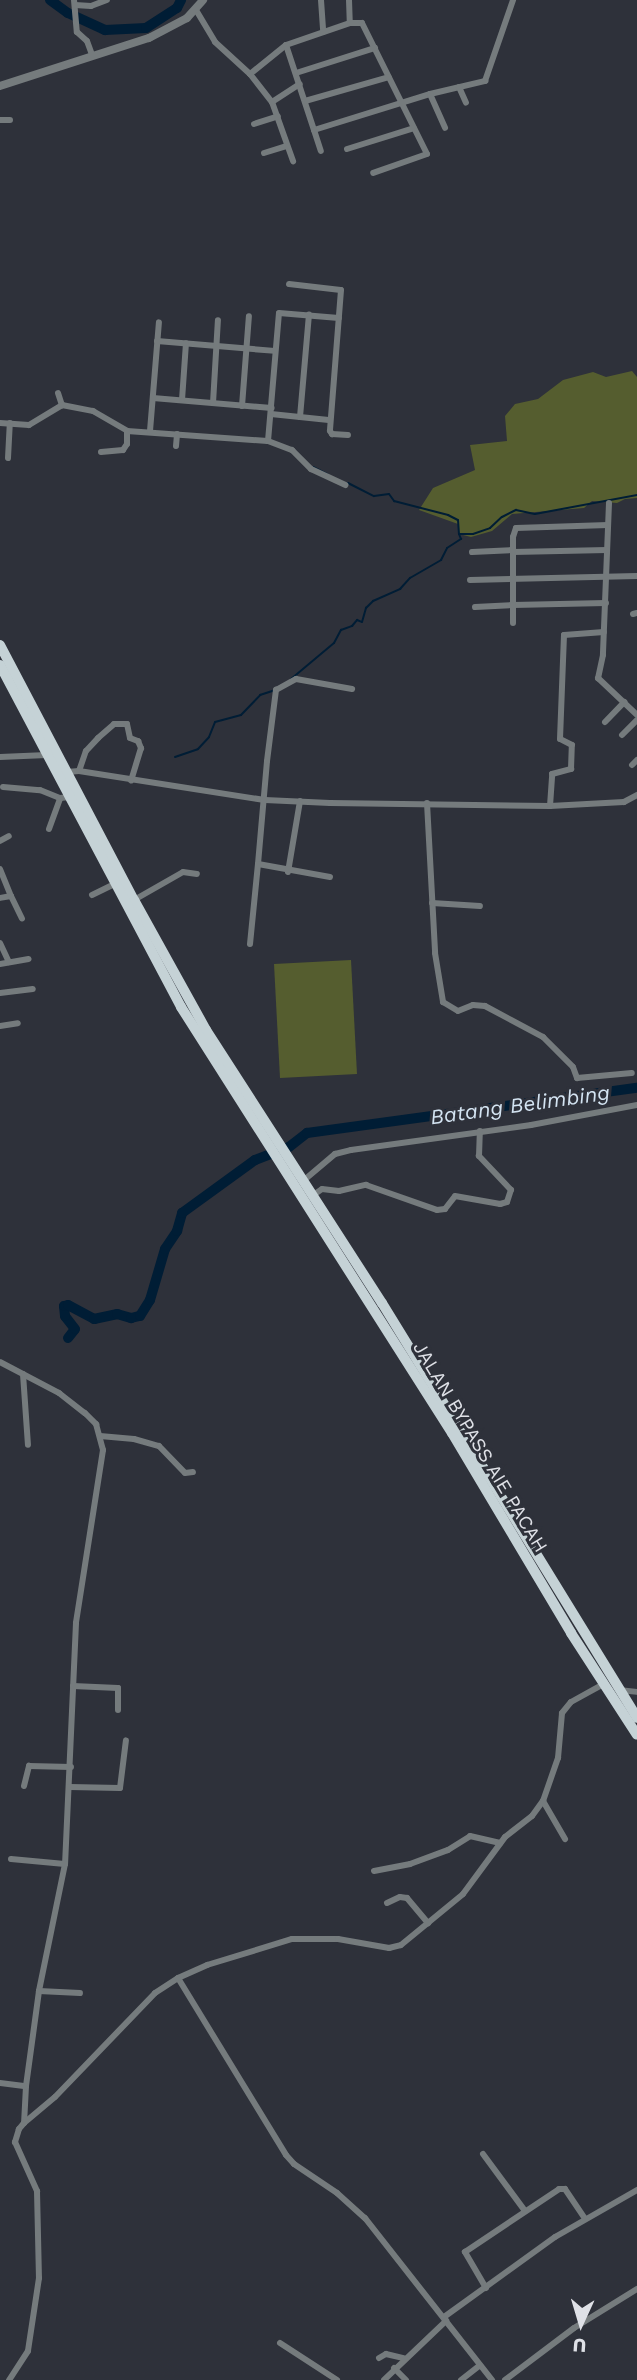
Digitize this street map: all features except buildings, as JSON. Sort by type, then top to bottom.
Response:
[{"type":"highway","points":[[0,645],[67,772],[113,871],[115,884],[181,1007],[260,1135],[312,1196],[460,1428],[579,1636],[637,1718]]},
{"type":"highway","points":[[0,665],[47,755],[65,797],[134,900],[206,1030],[298,1179]]},
{"type":"highway","name":"JALAN BYPASS AIE PACAH","points":[[298,1179],[579,1636],[603,1684],[637,1734]]},
{"type":"street","points":[[92,55],[87,41],[78,33],[76,27],[75,4],[92,6],[107,0]]},
{"type":"street","points":[[0,86],[149,38],[196,10],[202,0]]},
{"type":"street","points":[[321,0],[323,32]]},
{"type":"street","points":[[349,0],[350,23]]},
{"type":"street","points":[[314,130],[430,94],[487,80],[513,0]]},
{"type":"street","points":[[196,10],[215,42],[250,74],[272,102],[293,161]]},
{"type":"street","points":[[250,74],[286,45],[350,23],[362,23],[427,152],[426,157],[373,173]]},
{"type":"street","points":[[286,45],[321,151]]},
{"type":"street","points":[[296,74],[375,48]]},
{"type":"street","points":[[305,101],[389,77]]},
{"type":"street","points":[[272,102],[300,84]]},
{"type":"street","points":[[459,87],[466,103]]},
{"type":"street","points":[[430,94],[445,128]]},
{"type":"street","points":[[254,124],[278,116]]},
{"type":"street","points":[[0,120],[10,120]]},
{"type":"street","points":[[347,149],[414,128]]},
{"type":"street","points":[[264,153],[287,146]]},
{"type":"street","points":[[289,284],[340,288],[329,419],[330,434],[348,435]]},
{"type":"street","points":[[268,441],[280,312],[339,318]]},
{"type":"street","points":[[300,417],[309,314]]},
{"type":"street","points":[[242,406],[249,316]]},
{"type":"street","points":[[213,403],[218,320]]},
{"type":"street","points":[[150,431],[159,322]]},
{"type":"street","points":[[157,341],[275,351]]},
{"type":"street","points":[[183,400],[186,343]]},
{"type":"street","points":[[58,393],[62,405]]},
{"type":"street","points":[[153,398],[242,406],[300,417],[329,419]]},
{"type":"street","points":[[0,423],[37,423],[62,405],[93,411],[127,431],[268,441],[292,450],[311,469],[345,485]]},
{"type":"street","points":[[8,457],[12,414]]},
{"type":"street","points":[[101,452],[123,450],[127,444],[127,431]]},
{"type":"street","points":[[176,446],[177,434]]},
{"type":"street","points":[[609,503],[606,603],[598,678],[637,718],[622,735]]},
{"type":"street","points":[[513,622],[513,551],[516,527],[608,525]]},
{"type":"street","points":[[472,552],[607,550]]},
{"type":"street","points":[[470,580],[637,576]]},
{"type":"street","points":[[475,607],[606,603]]},
{"type":"street","points":[[550,806],[552,775],[571,769],[572,746],[560,739],[564,635],[604,632]]},
{"type":"street","points":[[250,944],[276,690],[296,679],[352,689]]},
{"type":"street","points":[[606,722],[624,702]]},
{"type":"street","points":[[79,771],[82,758],[98,738],[114,724],[127,724],[129,736],[138,741],[141,748],[131,780]]},
{"type":"street","points":[[0,757],[47,755]]},
{"type":"street","points":[[67,772],[79,771],[265,800],[550,806],[624,802],[637,794]]},
{"type":"street","points":[[3,787],[40,790],[65,797],[49,829]]},
{"type":"street","points":[[288,872],[300,801]]},
{"type":"street","points":[[427,803],[432,903],[441,993],[448,1008],[458,1011],[478,1004],[491,1008],[543,1037],[573,1067],[578,1078],[632,1073]]},
{"type":"street","points":[[0,841],[9,836]]},
{"type":"street","points":[[258,864],[288,872],[330,877]]},
{"type":"street","points":[[0,869],[22,919]]},
{"type":"street","points":[[134,900],[183,872],[197,874]]},
{"type":"street","points":[[92,894],[115,884]]},
{"type":"street","points":[[0,898],[11,896]]},
{"type":"street","points":[[432,903],[480,905]]},
{"type":"street","points":[[0,943],[9,962]]},
{"type":"street","points":[[0,964],[29,959]]},
{"type":"street","points":[[0,993],[33,989]]},
{"type":"street","points":[[0,1026],[18,1023]]},
{"type":"street","points":[[298,1179],[335,1154],[343,1152],[637,1105]]},
{"type":"street","points":[[312,1196],[322,1189],[343,1190],[366,1185],[437,1210],[445,1209],[455,1196],[507,1202],[511,1190],[479,1156],[480,1131]]},
{"type":"street","points":[[0,1362],[72,1402],[96,1424],[100,1436],[102,1471],[81,1579],[65,1864],[39,1992],[26,2086],[24,2123]]},
{"type":"street","points":[[23,1374],[28,1445]]},
{"type":"street","points":[[100,1436],[134,1439],[159,1446],[185,1473],[193,1472]]},
{"type":"street","points":[[9,2380],[28,2351],[39,2278],[39,2202],[15,2142],[24,2123],[55,2097],[155,1993],[177,1978],[219,1961],[292,1939],[325,1938],[397,1948],[463,1894],[500,1843],[526,1822],[543,1801],[562,1744],[562,1713],[571,1702],[603,1684]]},
{"type":"street","points":[[73,1686],[118,1688],[118,1710]]},
{"type":"street","points":[[618,1689],[637,1692]]},
{"type":"street","points":[[70,1787],[120,1788],[126,1740]]},
{"type":"street","points":[[24,1786],[29,1766],[71,1767]]},
{"type":"street","points":[[543,1801],[565,1839]]},
{"type":"street","points":[[374,1871],[410,1864],[448,1850],[470,1836],[500,1843]]},
{"type":"street","points":[[11,1859],[65,1864]]},
{"type":"street","points":[[387,1903],[400,1897],[407,1898],[428,1923]]},
{"type":"street","points":[[177,1978],[286,2155],[365,2218],[492,2380]]},
{"type":"street","points":[[39,1992],[80,1993]]},
{"type":"street","points":[[0,2083],[26,2086]]},
{"type":"street","points":[[483,2154],[525,2211]]},
{"type":"street","points":[[486,2288],[464,2253],[562,2188],[585,2219]]},
{"type":"street","points":[[384,2380],[445,2319],[486,2288],[585,2219],[637,2190]]},
{"type":"street","points":[[505,2380],[573,2328],[637,2289]]},
{"type":"street","points":[[280,2343],[302,2354],[337,2380]]},
{"type":"street","points":[[379,2358],[386,2354],[404,2358]]},
{"type":"street","points":[[461,2380],[479,2365]]},
{"type":"street","points":[[394,2368],[406,2380]]},
{"type":"green space","points":[[632,371],[637,377],[637,498],[617,503],[592,501],[584,508],[512,514],[492,531],[471,537],[459,534],[458,524],[419,510],[433,488],[475,470],[470,445],[507,441],[505,416],[515,404],[538,399],[563,380],[593,372],[606,377]]},
{"type":"green space","points":[[351,960],[357,1074],[280,1078],[274,964]]},
{"type":"waterway","points":[[50,0],[68,13],[105,30],[146,28],[177,8],[181,0]]},
{"type":"waterway","points":[[313,467],[327,474]]},
{"type":"waterway","points":[[348,483],[374,496],[389,494],[394,501],[448,515],[458,520],[459,534]]},
{"type":"waterway","points":[[291,679],[334,643],[341,630],[352,626],[357,620],[362,622],[366,608],[373,601],[400,589],[410,578],[441,560],[447,548],[461,539],[459,534],[473,534],[490,528],[502,517],[516,510],[535,514],[637,495]]},
{"type":"waterway","points":[[175,757],[198,749],[209,737],[215,722],[241,715],[260,695],[275,690]]},
{"type":"waterway","name":"Batang Belimbing","points":[[68,1338],[75,1329],[65,1316],[64,1306],[68,1305],[94,1319],[117,1314],[131,1318],[140,1316],[150,1300],[165,1249],[177,1231],[182,1213],[255,1160],[289,1147],[307,1133],[637,1088]]}]
